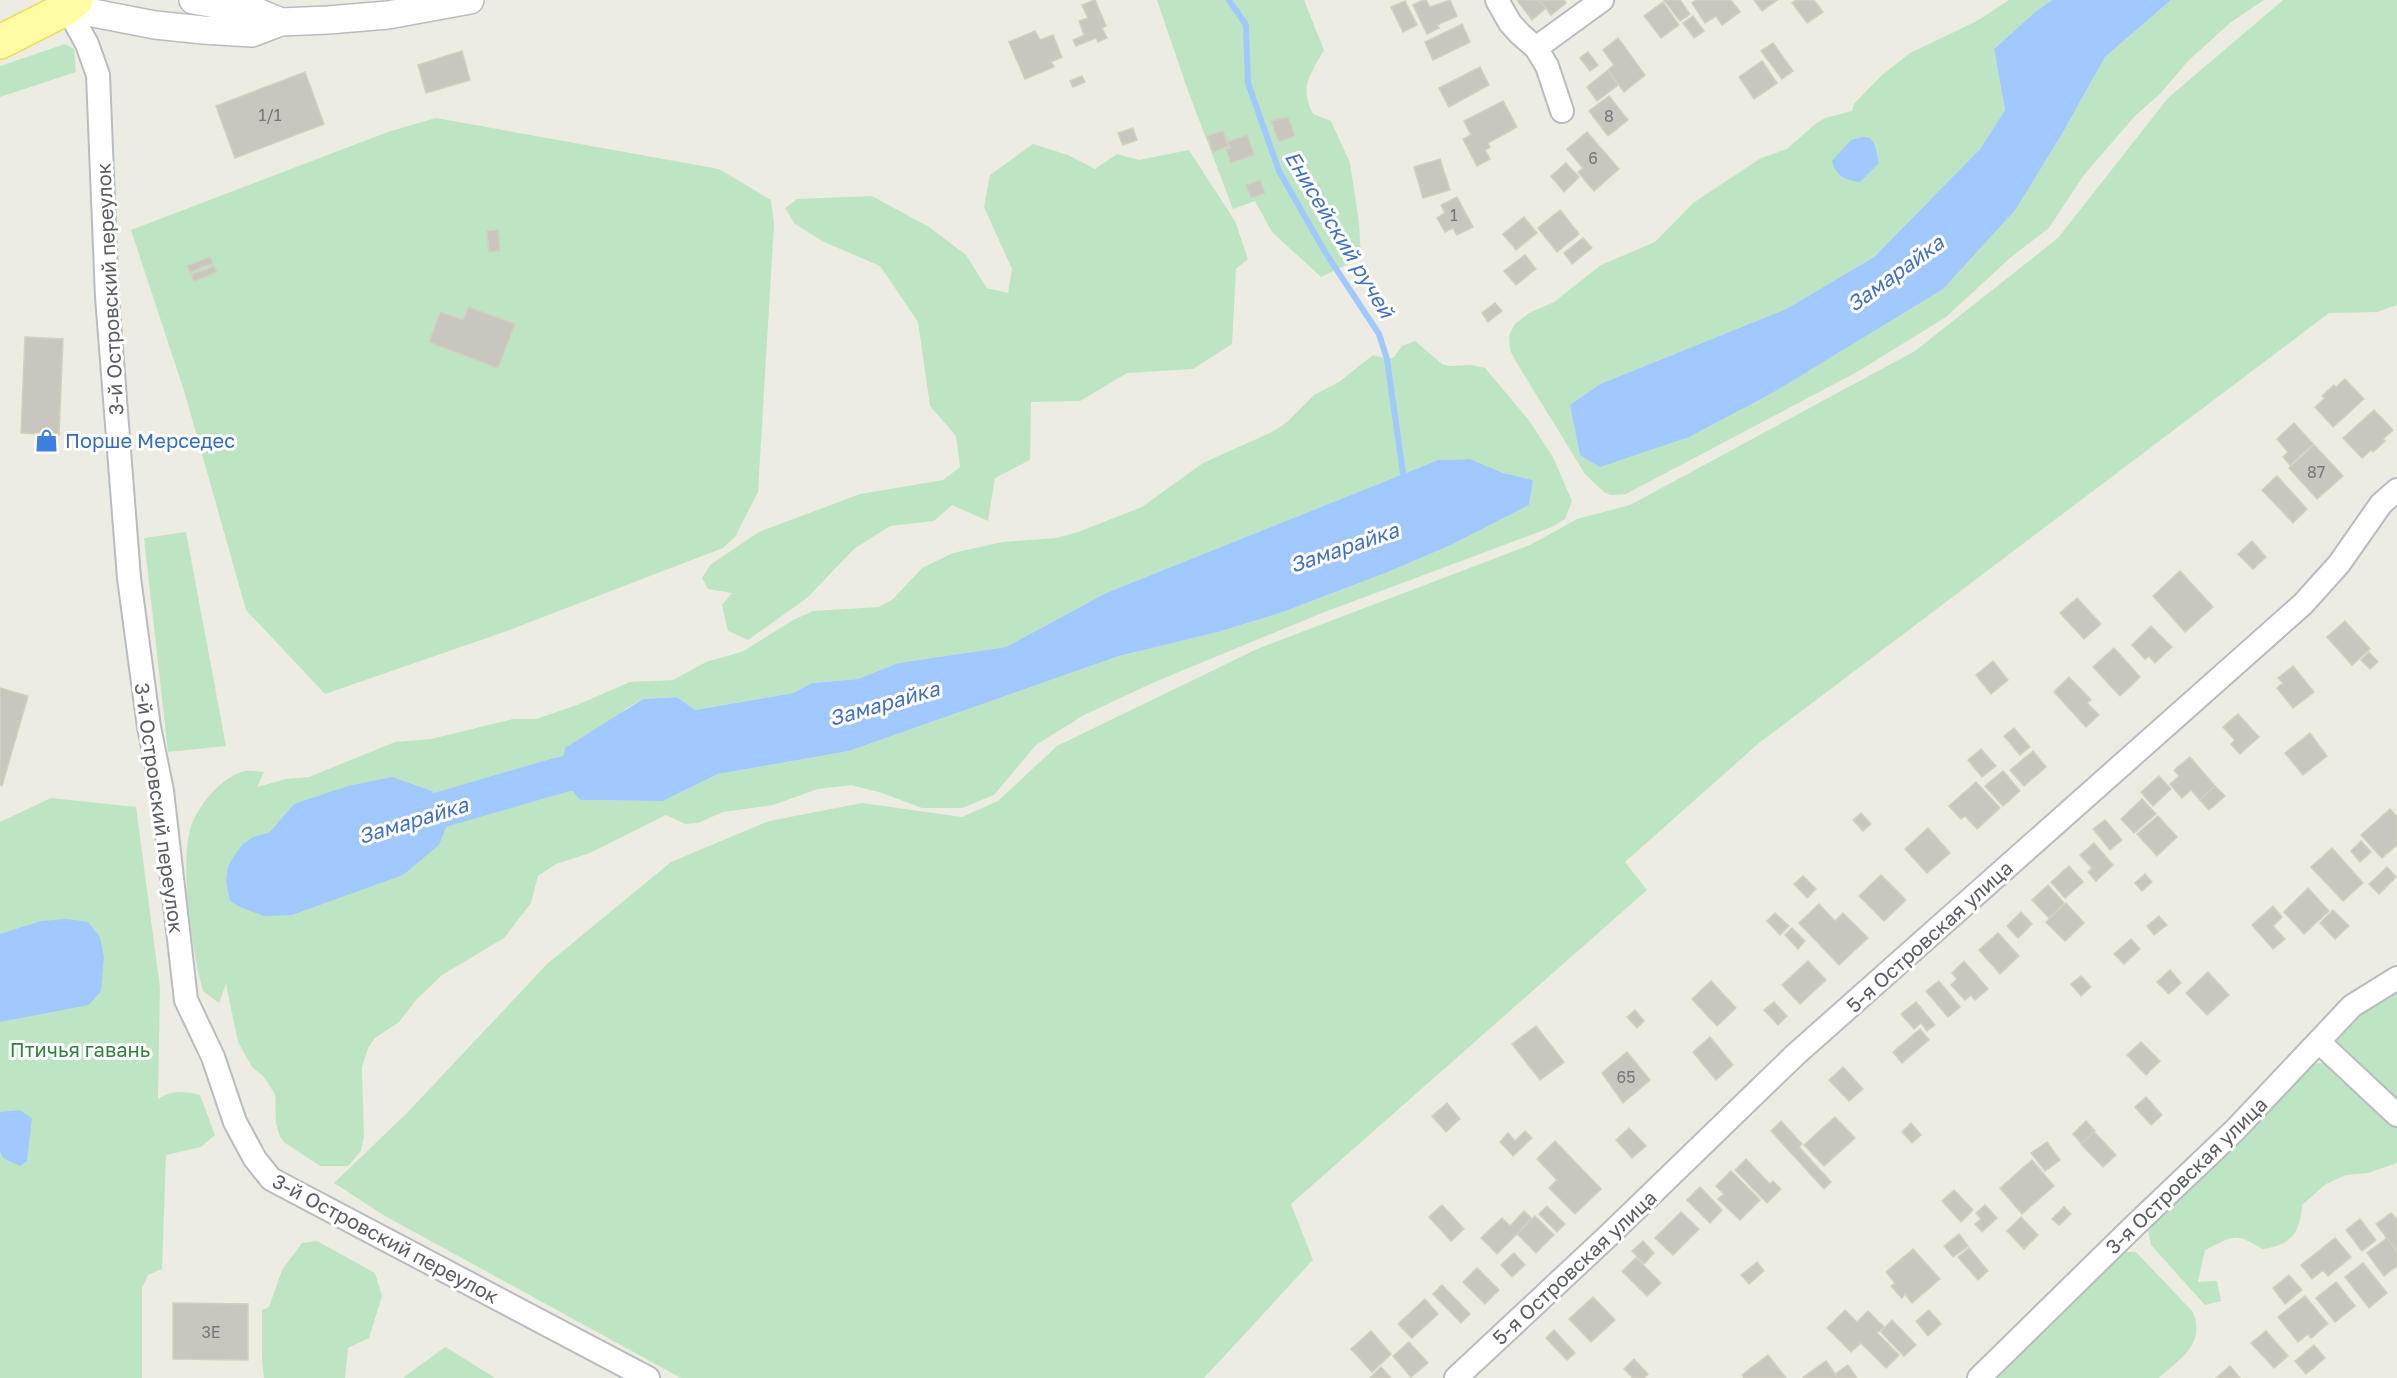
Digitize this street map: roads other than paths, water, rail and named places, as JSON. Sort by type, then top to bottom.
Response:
[{"type":"main road","points":[[0,42],[69,3]]},
{"type":"street","points":[[194,0],[232,4],[281,22]]},
{"type":"street","points":[[69,3],[155,25],[252,33],[281,22],[388,15],[470,0]]},
{"type":"street","points":[[1497,0],[1510,23],[1536,48],[1547,66],[1562,111]]},
{"type":"street","points":[[1536,48],[1602,0]]},
{"type":"street","name":"3-й Островский переулок","points":[[69,3],[98,75],[107,297],[129,578],[149,727],[162,791],[186,1000],[213,1057],[235,1122],[255,1159],[271,1179],[648,1378]]},
{"type":"street","name":"5-я Островская улица","points":[[1456,1378],[1608,1236],[1795,1055],[2303,604],[2339,564],[2381,504],[2397,490]]},
{"type":"street","name":"3-я Островская улица","points":[[1979,1378],[2131,1228],[2235,1130],[2352,1006],[2397,978]]},
{"type":"street","points":[[2319,1042],[2397,1115]]},
{"type":"water","points":[[2052,0],[2171,0],[2105,57],[2016,209],[1943,289],[1774,392],[1689,437],[1600,467],[1580,455],[1570,405],[1600,384],[1786,309],[1874,257],[1980,149],[2005,110],[1994,49],[2035,12]]},
{"type":"water","points":[[1870,138],[1875,145],[1879,163],[1860,182],[1849,180],[1838,174],[1832,161],[1851,140]]},
{"type":"water","points":[[1470,459],[1503,473],[1533,480],[1529,505],[1451,545],[1283,612],[1218,632],[1119,656],[849,751],[718,774],[663,801],[580,800],[560,775],[565,748],[643,699],[677,697],[695,710],[793,693],[812,683],[858,679],[898,663],[1006,647],[1106,593],[1438,460]]},
{"type":"water","points":[[392,777],[432,791],[447,825],[439,845],[403,875],[292,915],[264,916],[230,901],[226,882],[228,866],[235,854],[253,837],[270,832],[294,804],[348,786]]},
{"type":"water","points":[[67,919],[88,922],[100,937],[104,957],[101,991],[89,1005],[0,1022],[0,934],[41,921]]},
{"type":"water","points":[[20,1110],[32,1118],[27,1161],[20,1166],[3,1158],[0,1151],[0,1112]]},
{"type":"waterway","name":"Енисейский ручей","points":[[1229,0],[1246,25],[1248,83],[1279,171],[1325,252],[1379,334],[1387,359],[1404,480]]},
{"type":"waterway","name":"Замарайка","points":[[392,824],[560,775],[608,765]]},
{"type":"place","name":"Порше Мерседес","points":[[47,440]]},
{"type":"park label","name":"Птичья гавань","points":[[80,1049]]}]
